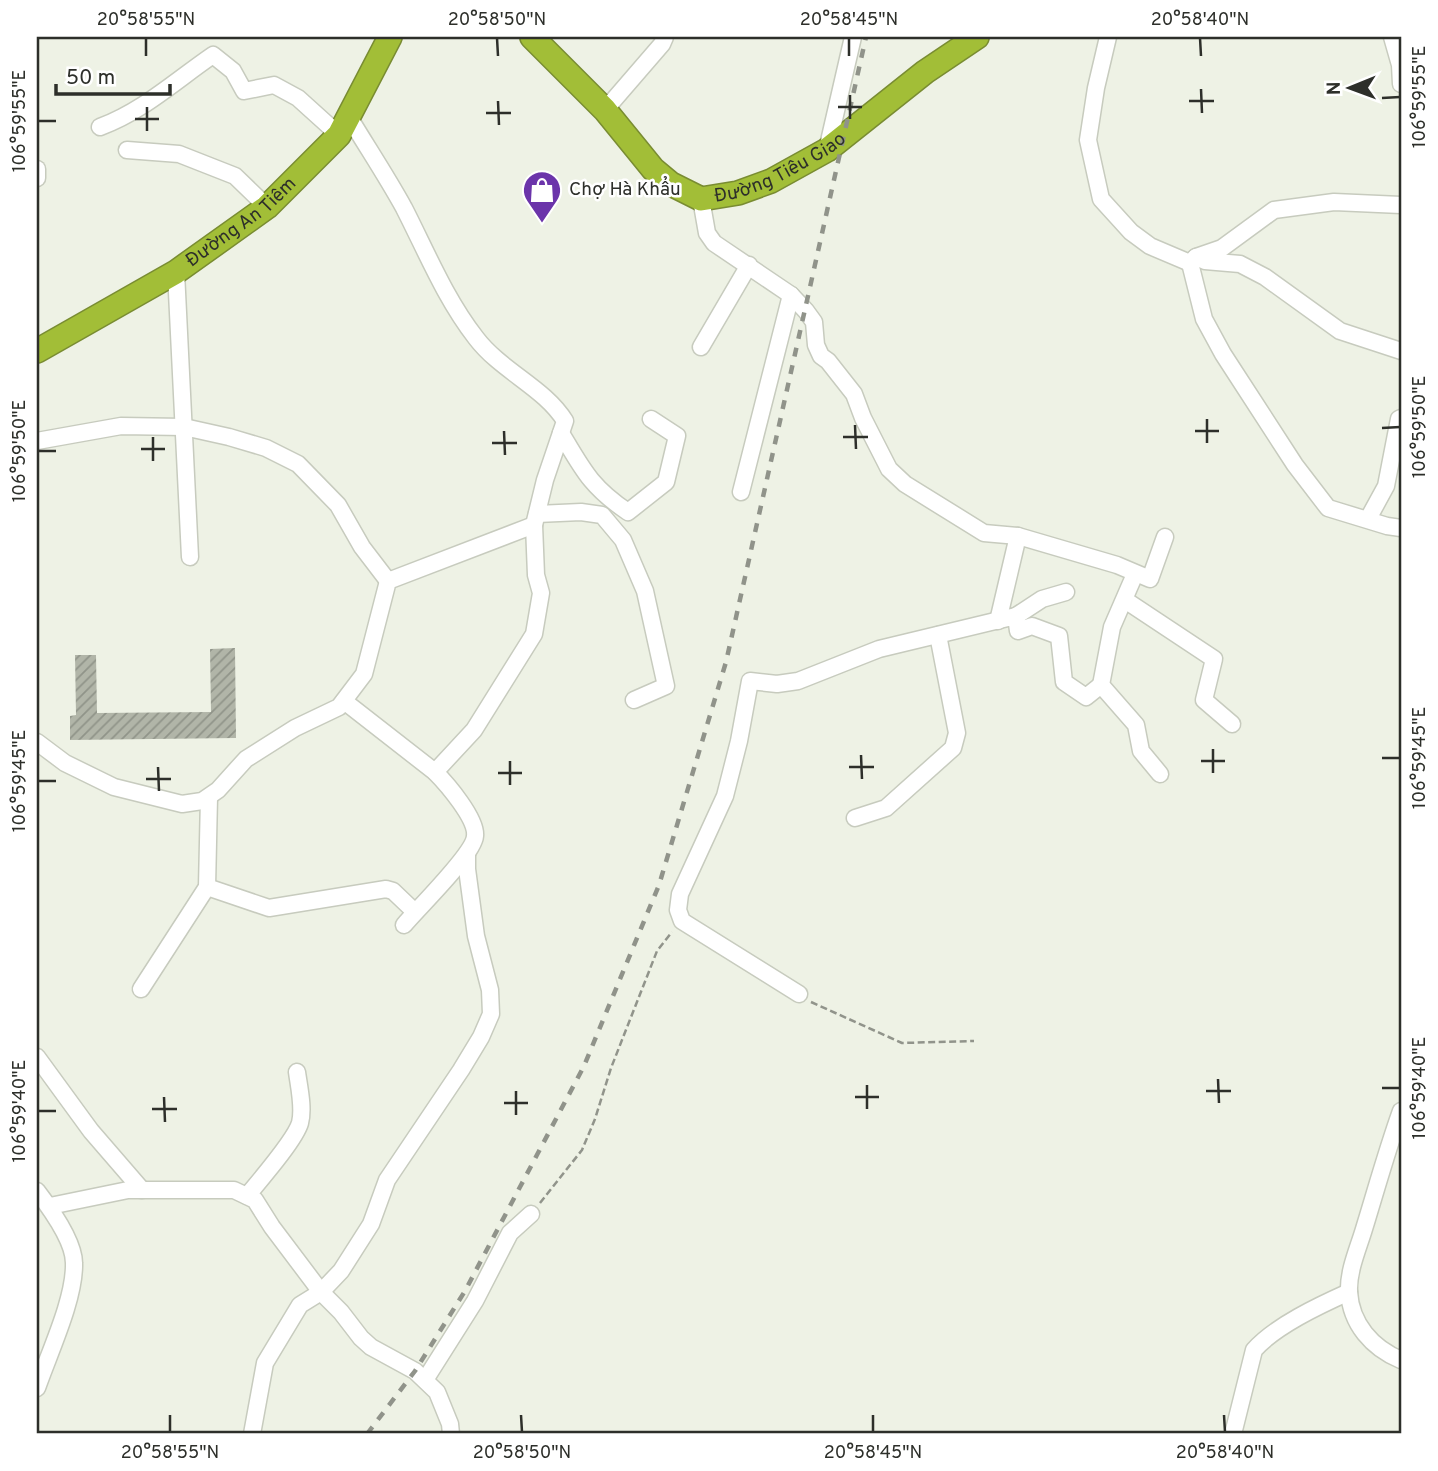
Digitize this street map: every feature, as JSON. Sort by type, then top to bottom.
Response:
[{"type":"highway","name":"Đường An Tiêm","points":[[37,351],[176,272],[267,207],[344,126],[390,37]]},
{"type":"highway","name":"Đường Tiêu Giao","points":[[532,37],[605,110],[653,169],[671,184],[701,199],[738,193],[771,181],[827,150],[925,72],[977,37]]},
{"type":"street","points":[[605,110],[662,44],[665,37]]},
{"type":"street","points":[[827,150],[853,37]]},
{"type":"street","points":[[1108,37],[1088,140],[1101,199],[1131,232],[1150,246],[1193,260],[1240,264],[1265,277],[1340,331],[1401,351]]},
{"type":"street","points":[[1392,37],[1400,65],[1401,84]]},
{"type":"street","points":[[100,127],[119,120],[150,102],[213,55],[233,71],[244,91],[274,85],[344,126],[402,206],[451,304],[478,341],[503,366],[555,406],[565,421],[535,519],[536,575],[541,593],[534,634],[474,730],[435,772]]},
{"type":"street","points":[[127,149],[180,154],[234,176],[267,207]]},
{"type":"street","points":[[37,169],[37,177]]},
{"type":"street","points":[[701,199],[707,233],[714,243],[791,295],[814,322],[816,345],[821,356],[854,394],[889,469],[905,484],[984,533],[1018,536],[1116,565],[1150,579],[1165,537]]},
{"type":"street","points":[[1193,260],[1222,248],[1274,210],[1334,202],[1401,205]]},
{"type":"street","points":[[1193,260],[1204,319],[1223,354],[1296,466],[1328,508],[1401,528]]},
{"type":"street","points":[[701,346],[749,265]]},
{"type":"street","points":[[176,272],[190,556]]},
{"type":"street","points":[[741,492],[791,295]]},
{"type":"street","points":[[1368,519],[1386,486],[1401,418]]},
{"type":"street","points":[[561,433],[585,473],[603,495],[628,512],[666,482],[677,436],[651,419]]},
{"type":"street","points":[[37,441],[121,426],[184,427],[229,436],[266,448],[298,464],[338,505],[362,547],[388,581]]},
{"type":"street","points":[[593,513],[603,495]]},
{"type":"street","points":[[388,581],[535,519],[593,513],[602,515],[623,540],[645,591],[666,686],[634,700]]},
{"type":"street","points":[[998,621],[1018,536]]},
{"type":"street","points":[[1016,616],[1018,631],[1032,626],[1059,636],[1064,682],[1086,697],[1101,685],[1112,627],[1135,573]]},
{"type":"street","points":[[37,742],[65,763],[114,787],[182,804],[202,801],[218,790],[246,759],[295,728],[339,707],[364,674],[388,581]]},
{"type":"street","points":[[799,994],[682,921],[678,910],[680,894],[725,796],[750,681],[777,684],[798,681],[878,649],[1016,616],[1042,599],[1066,592]]},
{"type":"street","points":[[1125,600],[1214,659],[1204,700],[1232,723]]},
{"type":"street","points":[[855,818],[886,808],[953,748],[957,733],[937,635]]},
{"type":"street","points":[[1101,685],[1136,725],[1141,751],[1160,774]]},
{"type":"street","points":[[344,701],[435,772],[447,784],[474,823],[476,837],[467,854],[404,925]]},
{"type":"street","points":[[141,989],[207,887],[209,797]]},
{"type":"street","points":[[252,1434],[265,1363],[300,1305],[321,1292],[341,1271],[371,1224],[387,1180],[461,1070],[491,1014],[490,990],[476,936],[467,854]]},
{"type":"street","points":[[207,887],[269,908],[386,889],[393,891],[415,912]]},
{"type":"street","points":[[37,1057],[91,1131],[142,1190]]},
{"type":"street","points":[[247,1196],[300,1123],[298,1072]]},
{"type":"street","points":[[1401,1111],[1355,1261],[1349,1292],[1362,1331],[1386,1354],[1401,1360]]},
{"type":"street","points":[[50,1206],[128,1190],[234,1190],[255,1200],[321,1292],[361,1338],[371,1347],[399,1360],[438,1392],[451,1434]]},
{"type":"street","points":[[37,1191],[50,1206],[71,1247],[75,1262],[69,1294],[37,1388]]},
{"type":"street","points":[[425,1380],[475,1301],[510,1233],[531,1214]]},
{"type":"street","points":[[1233,1434],[1254,1350],[1262,1341],[1289,1324],[1349,1292]]},
{"type":"path","points":[[531,1214],[582,1150],[596,1119],[611,1068],[657,951],[682,921]]},
{"type":"path","points":[[799,994],[902,1043],[974,1041]]},
{"type":"building","points":[[235,648],[236,738],[70,740],[70,716],[76,715],[75,655],[96,655],[97,713],[211,712],[210,649]]},
{"type":"railway","points":[[367,1434],[415,1371],[465,1291],[584,1066],[659,885],[726,662],[866,37]]},
{"type":"place","name":"Chợ Hà Khẩu","points":[[542,224]]}]
